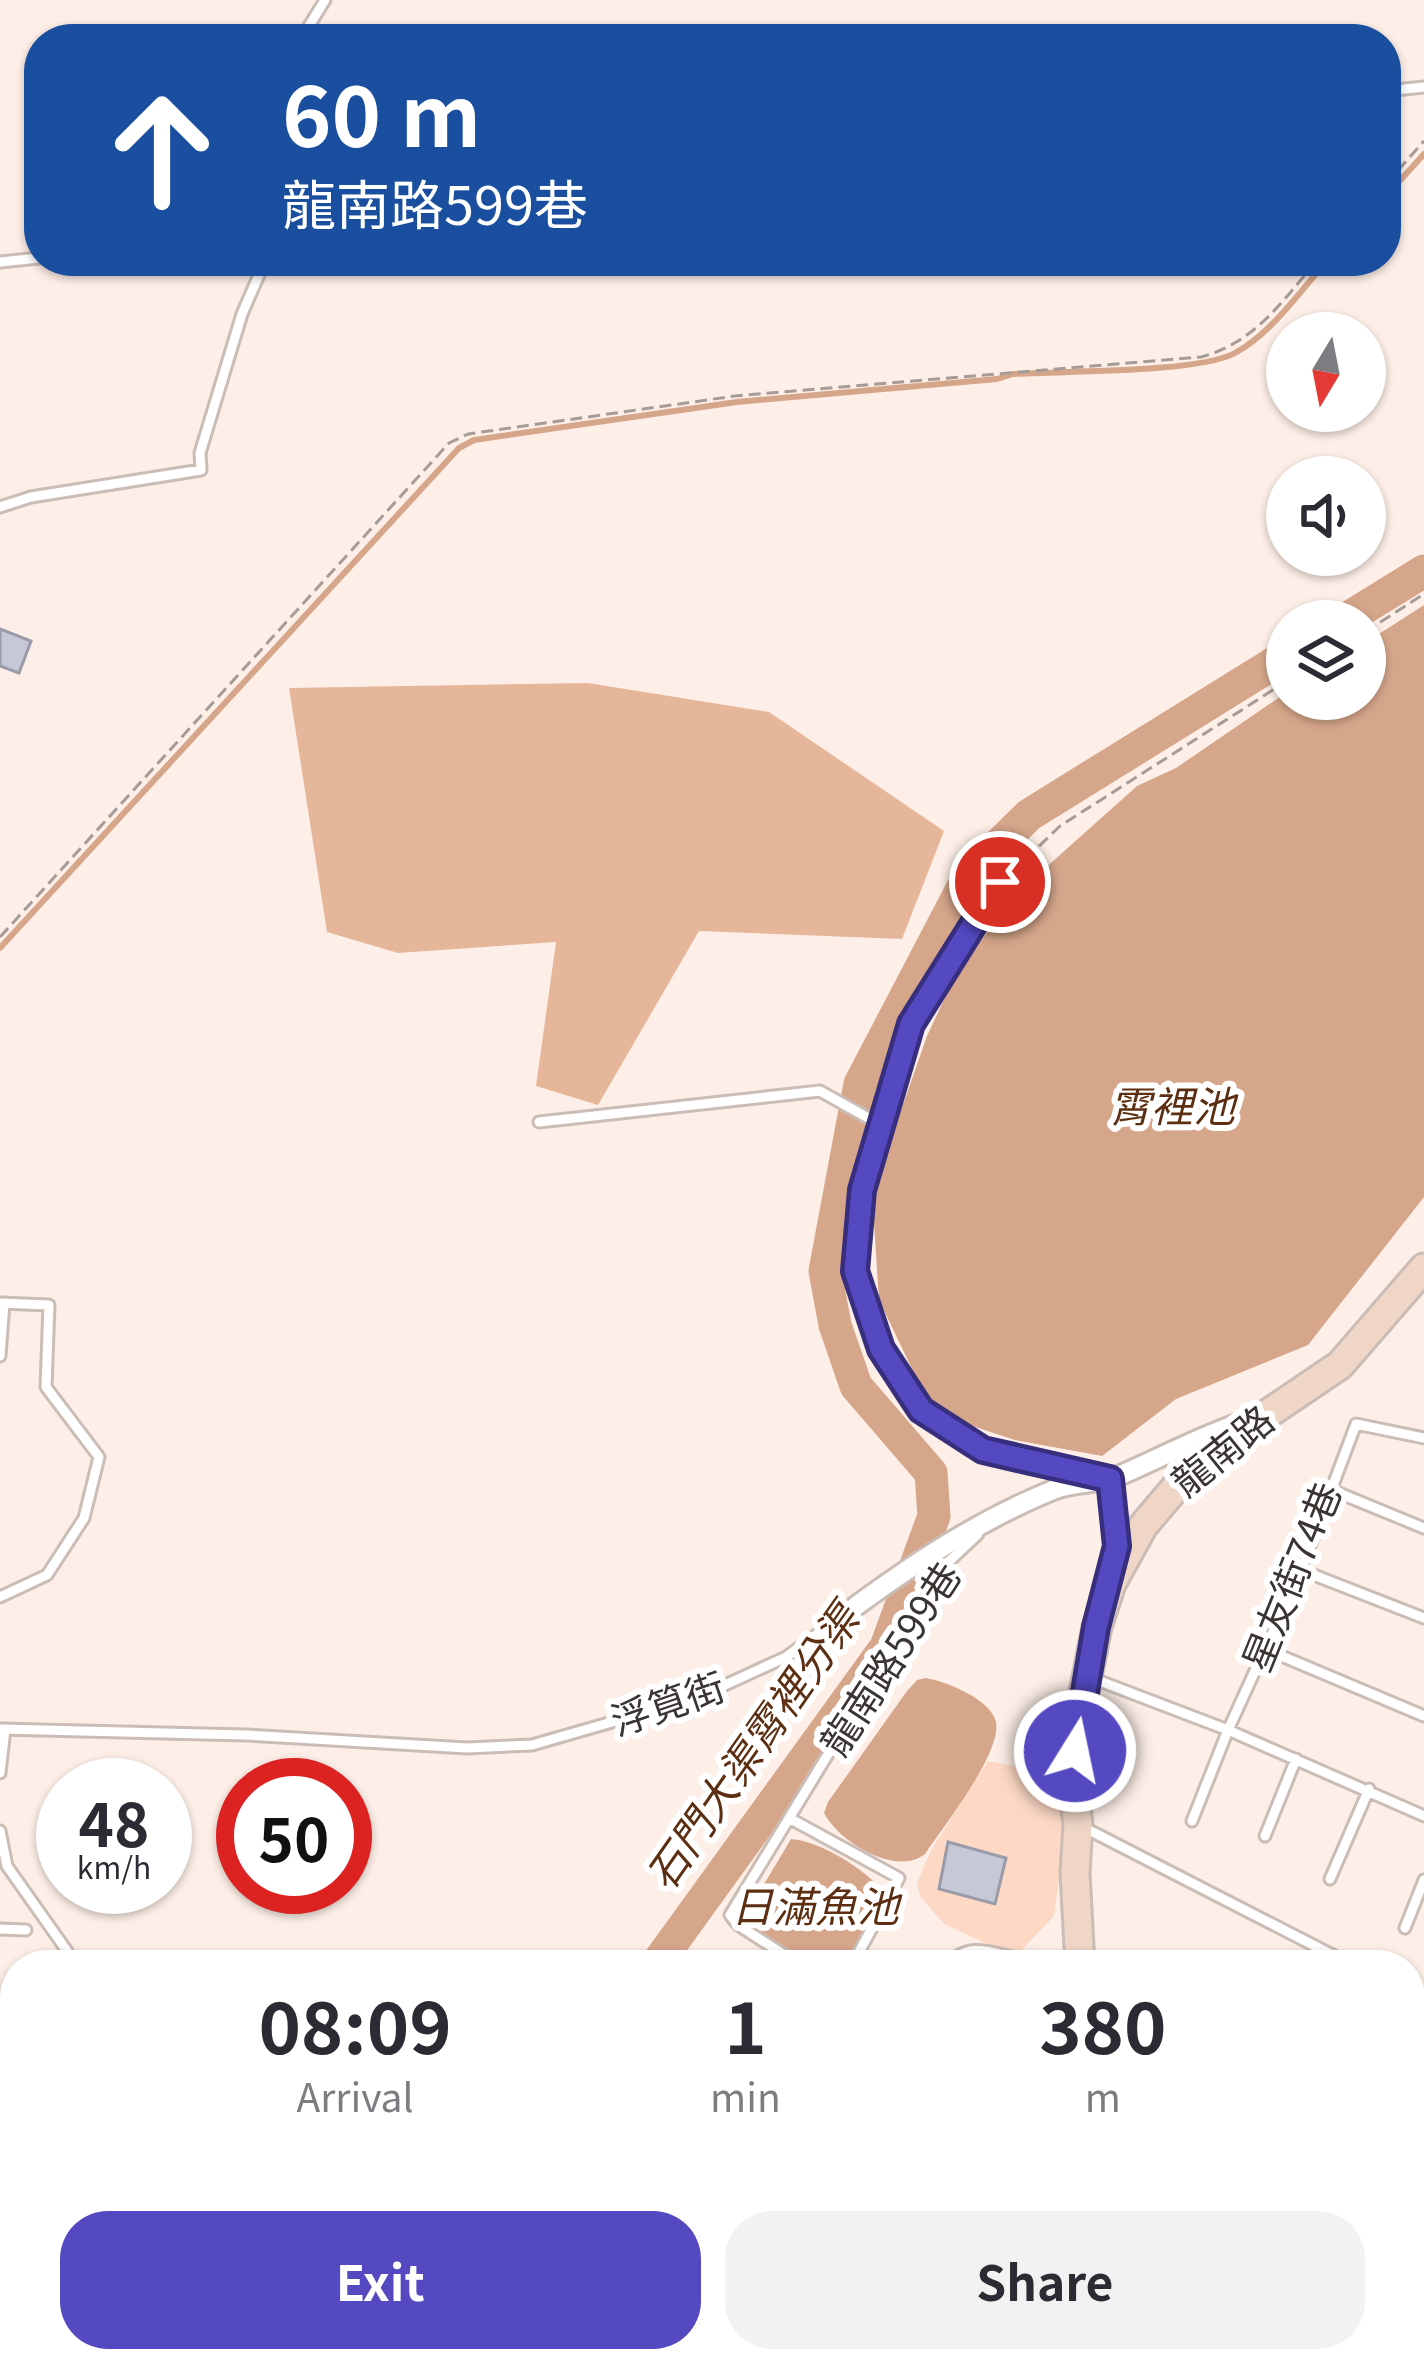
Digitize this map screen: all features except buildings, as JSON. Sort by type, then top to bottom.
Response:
[{"type":"main road","name":"龍南路","points":[[1079,1950],[1078,1825],[1072,1780],[1096,1627],[1111,1584],[1143,1526],[1198,1461],[1340,1365],[1424,1268]]},
{"type":"street","name":"浮筧街","points":[[856,1606],[940,1545],[1004,1510],[1059,1487],[1110,1479],[1191,1440],[1264,1415]]},
{"type":"street","points":[[1110,1479],[1117,1546],[1111,1584]]},
{"type":"lane","points":[[0,507],[31,497],[201,470],[200,454],[242,314],[258,276]]},
{"type":"lane","points":[[1000,882],[911,1024],[862,1190],[855,1271],[881,1349],[921,1410],[983,1450],[1110,1479]]},
{"type":"lane","points":[[539,1122],[820,1091],[870,1119],[878,1130]]},
{"type":"lane","points":[[0,1357],[2,1303],[49,1305],[46,1387],[99,1456],[84,1518],[47,1575],[0,1598]]},
{"type":"lane","name":"星友街74巷","points":[[1192,1822],[1301,1570],[1355,1424],[1424,1438]]},
{"type":"lane","points":[[1329,1489],[1424,1528]]},
{"type":"lane","name":"龍南路599巷","points":[[777,1950],[730,1915],[941,1569],[1004,1510]]},
{"type":"lane","points":[[1301,1570],[1424,1618]]},
{"type":"lane","name":"浮筧街","points":[[2,1729],[246,1735],[467,1748],[532,1745],[699,1697],[786,1657],[856,1606]]},
{"type":"lane","points":[[1265,1648],[1424,1716]]},
{"type":"lane","points":[[1090,1677],[1228,1730],[1424,1816]]},
{"type":"lane","points":[[0,1773],[2,1729]]},
{"type":"lane","points":[[1265,1836],[1296,1759]]},
{"type":"lane","points":[[1330,1880],[1369,1790]]},
{"type":"lane","points":[[789,1818],[899,1878],[860,1950]]},
{"type":"lane","points":[[1078,1825],[1323,1950]]},
{"type":"lane","points":[[0,1832],[7,1866],[66,1950]]},
{"type":"lane","points":[[1405,1928],[1424,1880]]},
{"type":"lane","points":[[0,1929],[26,1930]]},
{"type":"path","points":[[1401,167],[1424,141]]},
{"type":"path","points":[[0,938],[449,443],[468,434],[735,396],[1201,357],[1231,349],[1255,332],[1304,276]]},
{"type":"path","points":[[1386,618],[1424,594]]},
{"type":"path","points":[[1000,882],[1060,826],[1266,695]]},
{"type":"shaded area","points":[[588,683],[769,712],[944,831],[902,939],[699,931],[598,1105],[536,1086],[556,942],[398,953],[327,932],[289,688]]},
{"type":"shaded area","points":[[988,1761],[1058,1775],[1066,1827],[1054,1916],[1022,1950],[1000,1950],[944,1924],[920,1896],[917,1883],[931,1850]]},
{"type":"water","name":"霄裡池","points":[[1424,605],[1424,1197],[1308,1345],[1176,1399],[1102,1456],[1015,1440],[954,1420],[924,1394],[879,1300],[873,1207],[884,1159],[927,1036],[954,978],[991,927],[1042,871],[1137,786],[1176,768],[1266,706],[1266,720],[1386,720],[1386,629]]},
{"type":"water","points":[[926,1678],[956,1688],[986,1706],[996,1722],[995,1735],[970,1790],[925,1854],[913,1860],[884,1859],[855,1845],[824,1813],[907,1691]]},
{"type":"water","name":"日滿魚池","points":[[791,1839],[840,1857],[882,1890],[879,1908],[852,1950],[784,1950],[745,1916]]},
{"type":"waterway","points":[[1401,179],[1424,154]]},
{"type":"waterway","points":[[0,948],[459,448],[474,440],[737,402],[1013,374],[1162,368],[1217,360],[1261,334],[1314,276]]},
{"type":"waterway","name":"石門大渠霄裡分渠","points":[[1377,600],[1424,571]]},
{"type":"waterway","name":"石門大渠霄裡分渠","points":[[667,1950],[886,1647],[934,1516],[931,1473],[856,1386],[835,1325],[825,1271],[860,1084],[971,872],[1029,815],[1266,668]]},
{"type":"route","points":[[1000,882],[911,1024],[862,1190],[855,1271],[881,1349],[921,1410],[983,1450],[1110,1479],[1117,1546],[1111,1584],[1096,1627],[1075,1751]]}]
